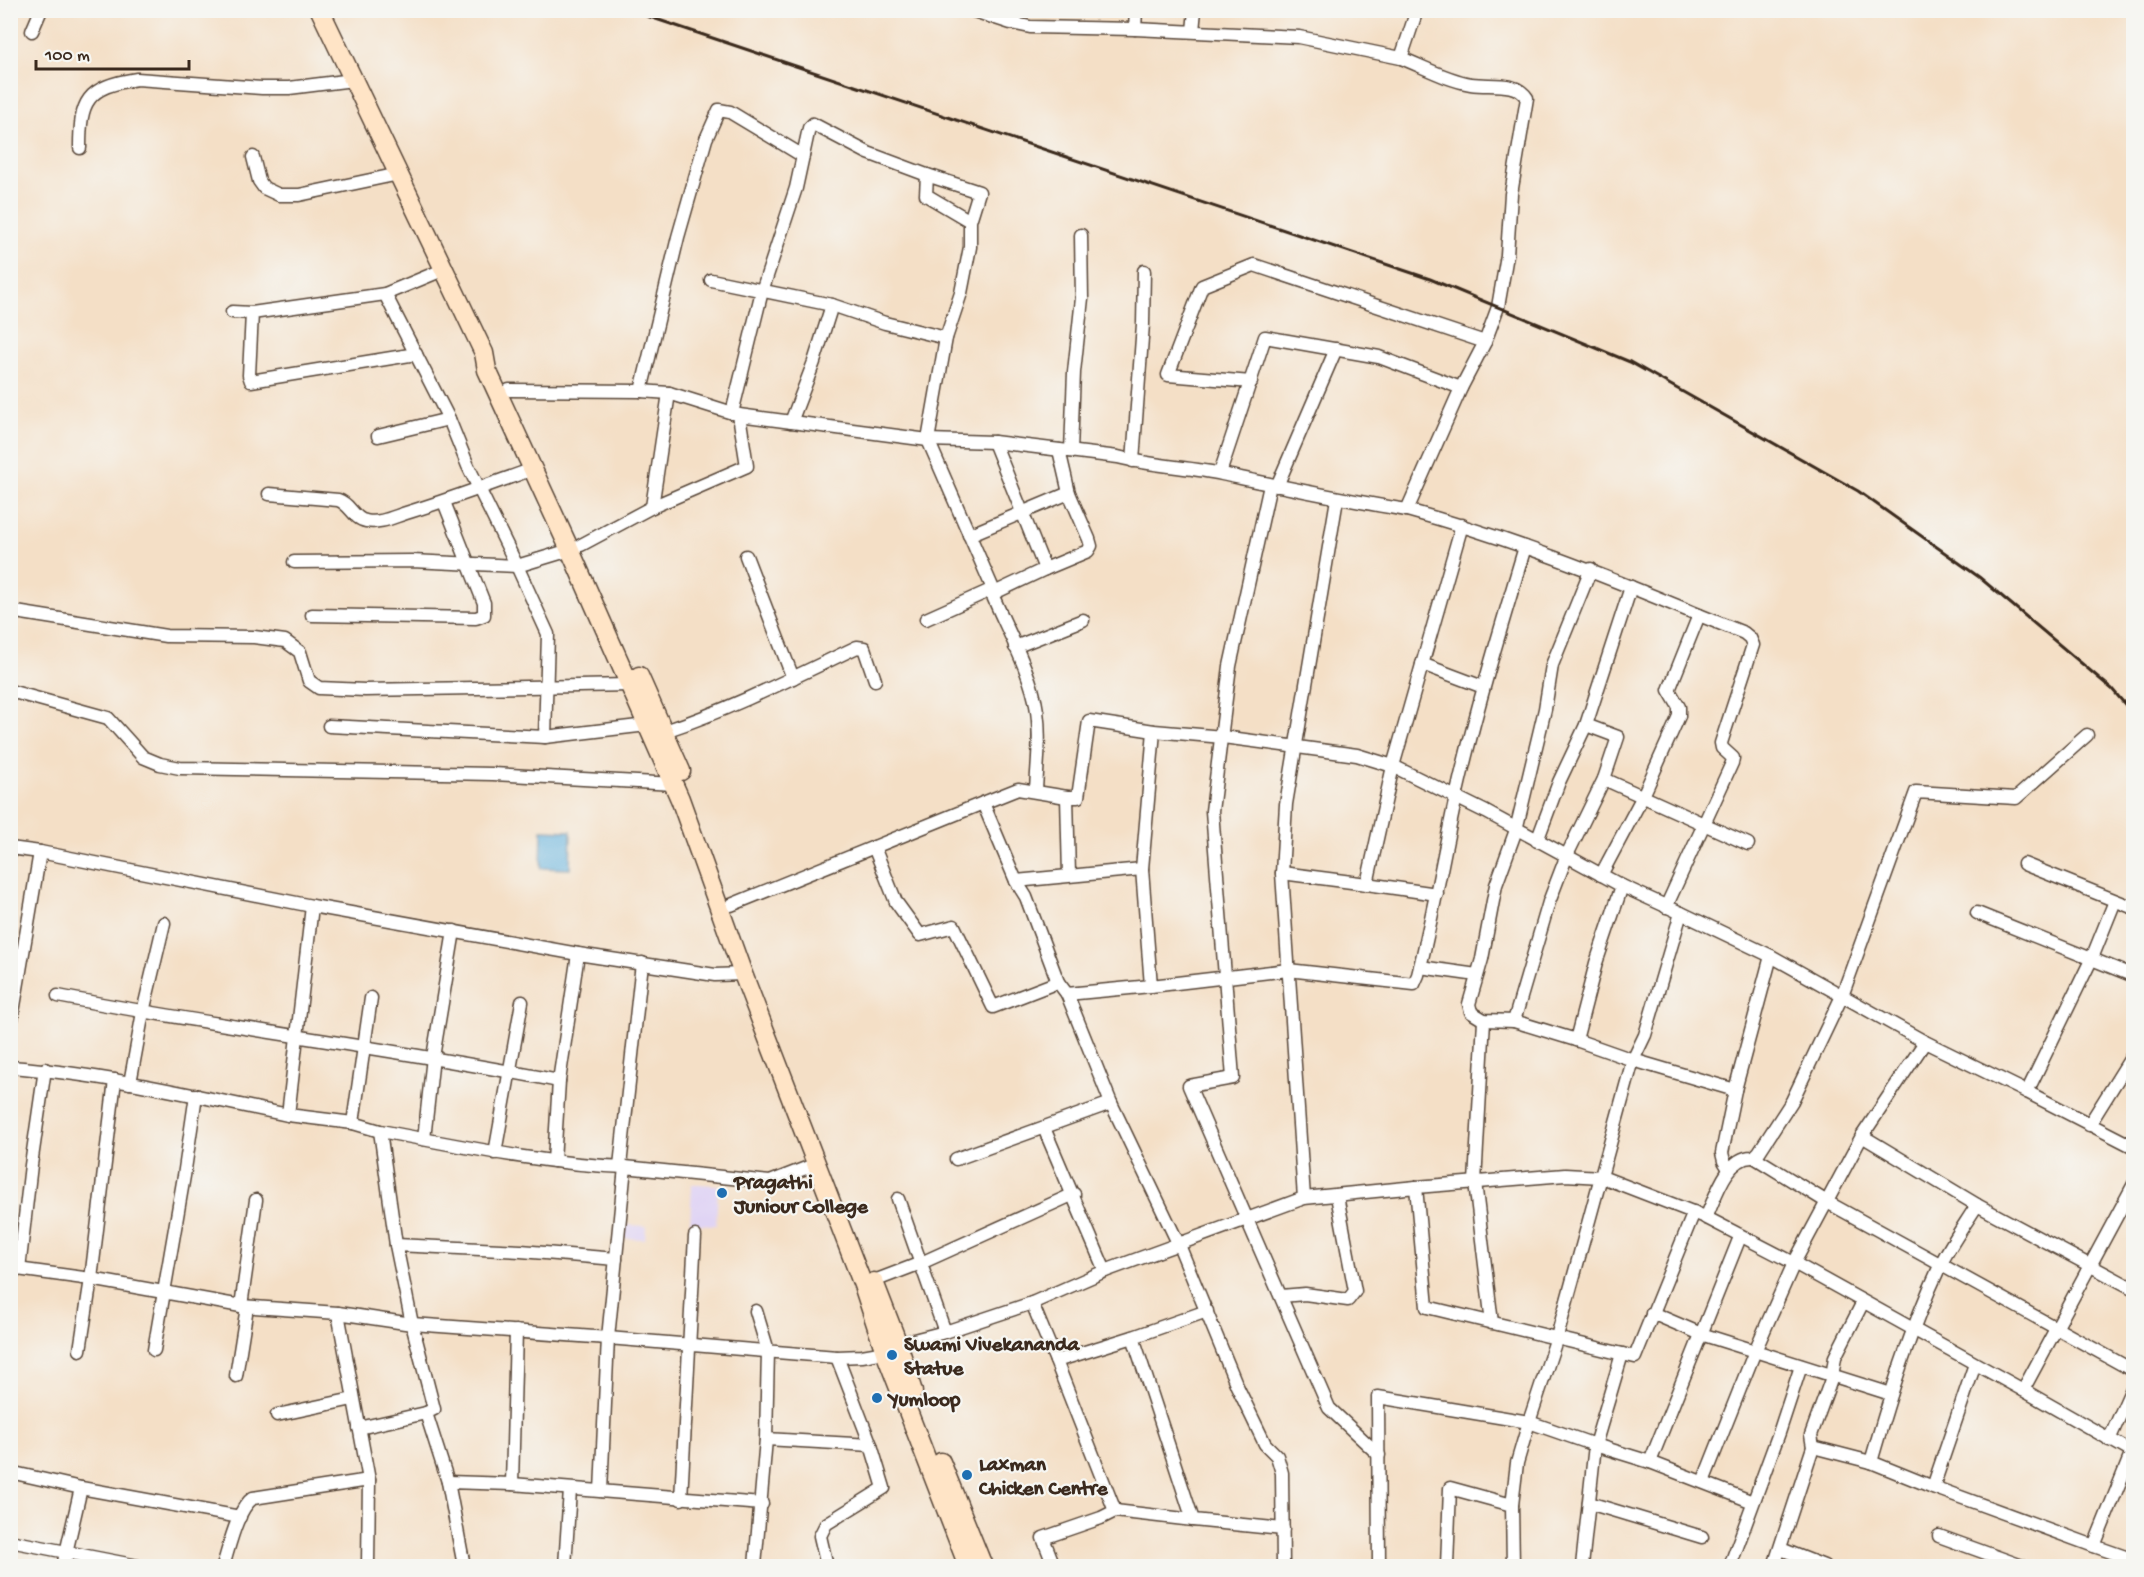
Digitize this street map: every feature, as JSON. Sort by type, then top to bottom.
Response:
[{"type":"main road","points":[[320,10],[484,353],[487,370],[533,469],[576,547],[630,685],[656,728],[742,974],[863,1286],[911,1386],[983,1566]]},
{"type":"main road","points":[[484,353],[498,365],[731,905],[753,970],[874,1281],[892,1348],[968,1566]]},
{"type":"street","points":[[32,31],[41,10]]},
{"type":"street","points":[[971,10],[1030,27],[1135,29],[1299,37],[1401,58],[1453,80],[1513,87],[1523,92],[1527,98],[1511,194],[1507,255],[1498,307],[1485,342],[1461,388],[1407,510]]},
{"type":"street","points":[[1135,29],[1136,10]]},
{"type":"street","points":[[1193,32],[1194,10]]},
{"type":"street","points":[[1401,58],[1417,10]]},
{"type":"street","points":[[80,148],[80,119],[85,103],[94,94],[124,81],[137,79],[289,88],[353,80]]},
{"type":"street","points":[[641,391],[678,237],[706,138],[719,110],[730,112],[804,156]]},
{"type":"street","points":[[294,562],[412,561],[517,566],[576,547],[652,507],[747,466],[735,414],[762,291],[796,188],[809,128],[813,124],[868,153],[979,192],[970,220],[968,258],[961,293],[946,338],[928,440],[993,589],[926,619]]},
{"type":"street","points":[[253,157],[259,181],[264,188],[279,195],[299,195],[399,174]]},
{"type":"street","points":[[927,175],[926,195],[970,220]]},
{"type":"street","points":[[1036,791],[1040,734],[1032,687],[992,594],[1088,551],[1091,546],[1069,493],[1065,450],[1082,298],[1081,236]]},
{"type":"street","points":[[1251,382],[1168,375],[1202,286],[1254,266],[1485,342]]},
{"type":"street","points":[[232,312],[252,314],[385,294],[445,269]]},
{"type":"street","points":[[1133,461],[1143,324],[1144,271]]},
{"type":"street","points":[[711,280],[832,305],[885,323],[946,338]]},
{"type":"street","points":[[385,294],[449,419],[468,466],[548,634],[545,737]]},
{"type":"street","points":[[791,422],[814,362],[832,305]]},
{"type":"street","points":[[252,314],[249,333],[251,381],[416,354]]},
{"type":"street","points":[[1220,473],[1265,337],[1379,357],[1461,388]]},
{"type":"street","points":[[1336,349],[1273,485],[1230,666],[1212,811],[1233,1078],[1189,1086],[1329,1408],[1379,1455]]},
{"type":"street","points":[[509,390],[669,393],[735,414],[928,440],[994,442],[1065,450],[1220,473],[1337,499],[1407,510],[1462,525],[1591,569],[1744,633],[1753,645],[1721,743],[1722,748],[1733,758],[1732,763],[1666,906]]},
{"type":"street","points":[[652,507],[669,393]]},
{"type":"street","points":[[378,436],[449,419]]},
{"type":"street","points":[[994,442],[1045,569]]},
{"type":"street","points":[[269,494],[346,502],[355,515],[363,521],[376,522],[444,502],[533,469]]},
{"type":"street","points":[[969,535],[1069,493]]},
{"type":"street","points":[[1304,1198],[1282,873],[1286,804],[1337,499]]},
{"type":"street","points":[[312,615],[476,618],[484,615],[484,603],[470,563],[444,502]]},
{"type":"street","points":[[1367,884],[1393,766],[1462,525]]},
{"type":"street","points":[[1067,994],[1288,970],[1414,984],[1437,894],[1456,798],[1483,687],[1525,547]]},
{"type":"street","points":[[746,556],[793,678]]},
{"type":"street","points":[[1591,569],[1552,665],[1545,709],[1516,830],[1496,885],[1468,1008],[1470,1012],[1484,1020],[1514,1021],[1735,1090]]},
{"type":"street","points":[[1537,841],[1559,782],[1586,725],[1631,587]]},
{"type":"street","points":[[10,611],[166,636],[254,637],[285,641],[300,652],[309,681],[319,688],[365,690],[630,685]]},
{"type":"street","points":[[1601,875],[1642,796],[1679,716],[1679,707],[1669,690],[1699,615]]},
{"type":"street","points":[[1015,647],[1083,620]]},
{"type":"street","points":[[329,726],[545,737],[656,728],[694,722],[860,647],[864,648],[875,680]]},
{"type":"street","points":[[1422,663],[1483,687]]},
{"type":"street","points":[[10,691],[108,718],[143,757],[160,764],[180,768],[494,774],[674,784]]},
{"type":"street","points":[[731,905],[1010,790],[1018,789],[1078,797],[1089,721],[1357,755],[1393,766],[1622,886],[1770,956],[1925,1042],[2133,1147]]},
{"type":"street","points":[[1514,1021],[1549,902],[1566,855],[1604,779],[1618,737],[1586,725]]},
{"type":"street","points":[[1151,986],[1142,869],[1154,731]]},
{"type":"street","points":[[1754,1157],[1792,1101],[1834,990],[1916,792],[2016,798],[2087,735]]},
{"type":"street","points":[[1604,779],[1748,843]]},
{"type":"street","points":[[1067,797],[1069,875]]},
{"type":"street","points":[[983,803],[1016,880],[1026,897],[1058,982],[1067,994],[1111,1103],[1179,1245],[1237,1386],[1265,1443],[1277,1456],[1282,1473],[1283,1566]]},
{"type":"street","points":[[874,847],[896,902],[920,935],[954,926],[993,1008],[1058,982]]},
{"type":"street","points":[[10,848],[578,954],[715,975],[742,974]]},
{"type":"street","points":[[10,1030],[40,852]]},
{"type":"street","points":[[2024,864],[2133,908]]},
{"type":"street","points":[[1016,880],[1142,869]]},
{"type":"street","points":[[1282,873],[1437,894]]},
{"type":"street","points":[[1576,1040],[1596,963],[1622,886]]},
{"type":"street","points":[[2027,1092],[2092,958],[2115,901]]},
{"type":"street","points":[[288,1115],[312,906]]},
{"type":"street","points":[[1977,913],[2133,976]]},
{"type":"street","points":[[1513,1566],[1512,1505],[1517,1463],[1528,1422],[1557,1337],[1634,1060],[1646,1035],[1681,914]]},
{"type":"street","points":[[130,1083],[143,1012],[164,923]]},
{"type":"street","points":[[424,1139],[433,1057],[454,931]]},
{"type":"street","points":[[554,1161],[559,1081],[578,954]]},
{"type":"street","points":[[1726,1165],[1722,1153],[1735,1090],[1770,956]]},
{"type":"street","points":[[602,1491],[608,1338],[642,963]]},
{"type":"street","points":[[1420,967],[1477,975]]},
{"type":"street","points":[[58,996],[143,1012],[433,1057],[559,1081]]},
{"type":"street","points":[[353,1123],[371,998]]},
{"type":"street","points":[[495,1153],[522,1002]]},
{"type":"street","points":[[1484,1020],[1475,1182],[1492,1323]]},
{"type":"street","points":[[1703,1482],[1755,1351],[1794,1263],[1862,1136],[1925,1042]]},
{"type":"street","points":[[2090,1125],[2133,1053]]},
{"type":"street","points":[[10,1067],[116,1080],[288,1115],[353,1123],[380,1131],[495,1153],[554,1161],[770,1182],[816,1164]]},
{"type":"street","points":[[45,1070],[15,1269],[92,1279],[244,1306],[338,1313],[412,1324],[837,1357],[862,1356],[945,1332],[1032,1302],[1105,1271],[1304,1198],[1565,1175],[1602,1177],[1700,1215],[1794,1263],[2132,1452],[2094,1546]]},
{"type":"street","points":[[80,1350],[92,1279],[116,1080]]},
{"type":"street","points":[[154,1350],[196,1095]]},
{"type":"street","points":[[956,1159],[1111,1103]]},
{"type":"street","points":[[1044,1128],[1105,1271]]},
{"type":"street","points":[[359,1428],[426,1413],[432,1411],[434,1405],[412,1324],[396,1245],[380,1131]]},
{"type":"street","points":[[1862,1136],[1977,1205],[2133,1289]]},
{"type":"street","points":[[1416,1187],[1427,1307],[1635,1357],[1652,1313],[1726,1165],[1747,1156],[1754,1157],[1827,1202],[1940,1266],[2133,1371]]},
{"type":"street","points":[[2023,1390],[2133,1184]]},
{"type":"street","points":[[874,1281],[921,1263],[1074,1194]]},
{"type":"street","points":[[1281,1296],[1305,1294],[1348,1300],[1355,1291],[1337,1196]]},
{"type":"street","points":[[898,1199],[945,1332]]},
{"type":"street","points":[[236,1376],[256,1200]]},
{"type":"street","points":[[1871,1462],[1913,1328],[1940,1266],[1977,1205]]},
{"type":"street","points":[[2122,1206],[2133,1212]]},
{"type":"street","points":[[681,1499],[695,1236]]},
{"type":"street","points":[[1650,1462],[1740,1237]]},
{"type":"street","points":[[396,1245],[521,1251],[616,1259]]},
{"type":"street","points":[[1032,1302],[1116,1511]]},
{"type":"street","points":[[1774,1566],[1813,1447],[1811,1435],[1832,1377],[1835,1357],[1863,1302]]},
{"type":"street","points":[[755,1566],[766,1439],[768,1351],[756,1311]]},
{"type":"street","points":[[1056,1361],[1207,1311]]},
{"type":"street","points":[[338,1313],[369,1480],[368,1566]]},
{"type":"street","points":[[1652,1313],[1701,1334],[1891,1394]]},
{"type":"street","points":[[512,1484],[516,1331]]},
{"type":"street","points":[[1133,1337],[1193,1520]]},
{"type":"street","points":[[1582,1566],[1595,1444],[1622,1354]]},
{"type":"street","points":[[827,1566],[820,1536],[826,1524],[884,1488],[871,1444],[837,1357]]},
{"type":"street","points":[[1933,1486],[1976,1364]]},
{"type":"street","points":[[1730,1566],[1801,1366]]},
{"type":"street","points":[[2109,1440],[2133,1384]]},
{"type":"street","points":[[1379,1566],[1378,1397],[1528,1422],[1650,1462],[1753,1502]]},
{"type":"street","points":[[277,1415],[353,1399]]},
{"type":"street","points":[[426,1413],[448,1482],[464,1566]]},
{"type":"street","points":[[766,1439],[871,1444]]},
{"type":"street","points":[[1813,1447],[1871,1462],[2133,1560]]},
{"type":"street","points":[[10,1472],[81,1488],[240,1517]]},
{"type":"street","points":[[223,1566],[246,1503],[253,1498],[369,1480]]},
{"type":"street","points":[[448,1482],[512,1484],[762,1504]]},
{"type":"street","points":[[63,1566],[81,1488]]},
{"type":"street","points":[[1447,1566],[1450,1488],[1512,1505]]},
{"type":"street","points":[[566,1566],[570,1490]]},
{"type":"street","points":[[1589,1503],[1702,1537]]},
{"type":"street","points":[[1054,1566],[1043,1538],[1116,1511],[1283,1529]]},
{"type":"street","points":[[1939,1536],[2022,1566]]},
{"type":"street","points":[[10,1540],[138,1566]]},
{"type":"street","points":[[1781,1549],[1824,1566]]},
{"type":"shaded area","points":[[692,1184],[718,1185],[716,1225],[690,1224]]},
{"type":"shaded area","points":[[625,1225],[646,1226],[645,1239],[624,1238]]},
{"type":"water","points":[[542,830],[571,831],[570,869],[541,868]]},
{"type":"railway","points":[[629,10],[1430,279],[1630,362],[1858,491],[1979,577],[2112,689],[2134,715]]},
{"type":"place","name":"Pragathi Juniour College","points":[[722,1193]]},
{"type":"place","name":"Swami Vivekananda Statue","points":[[892,1355]]},
{"type":"place","name":"Yumloop","points":[[877,1398]]},
{"type":"place","name":"Laxman Chicken Centre","points":[[967,1475]]}]
